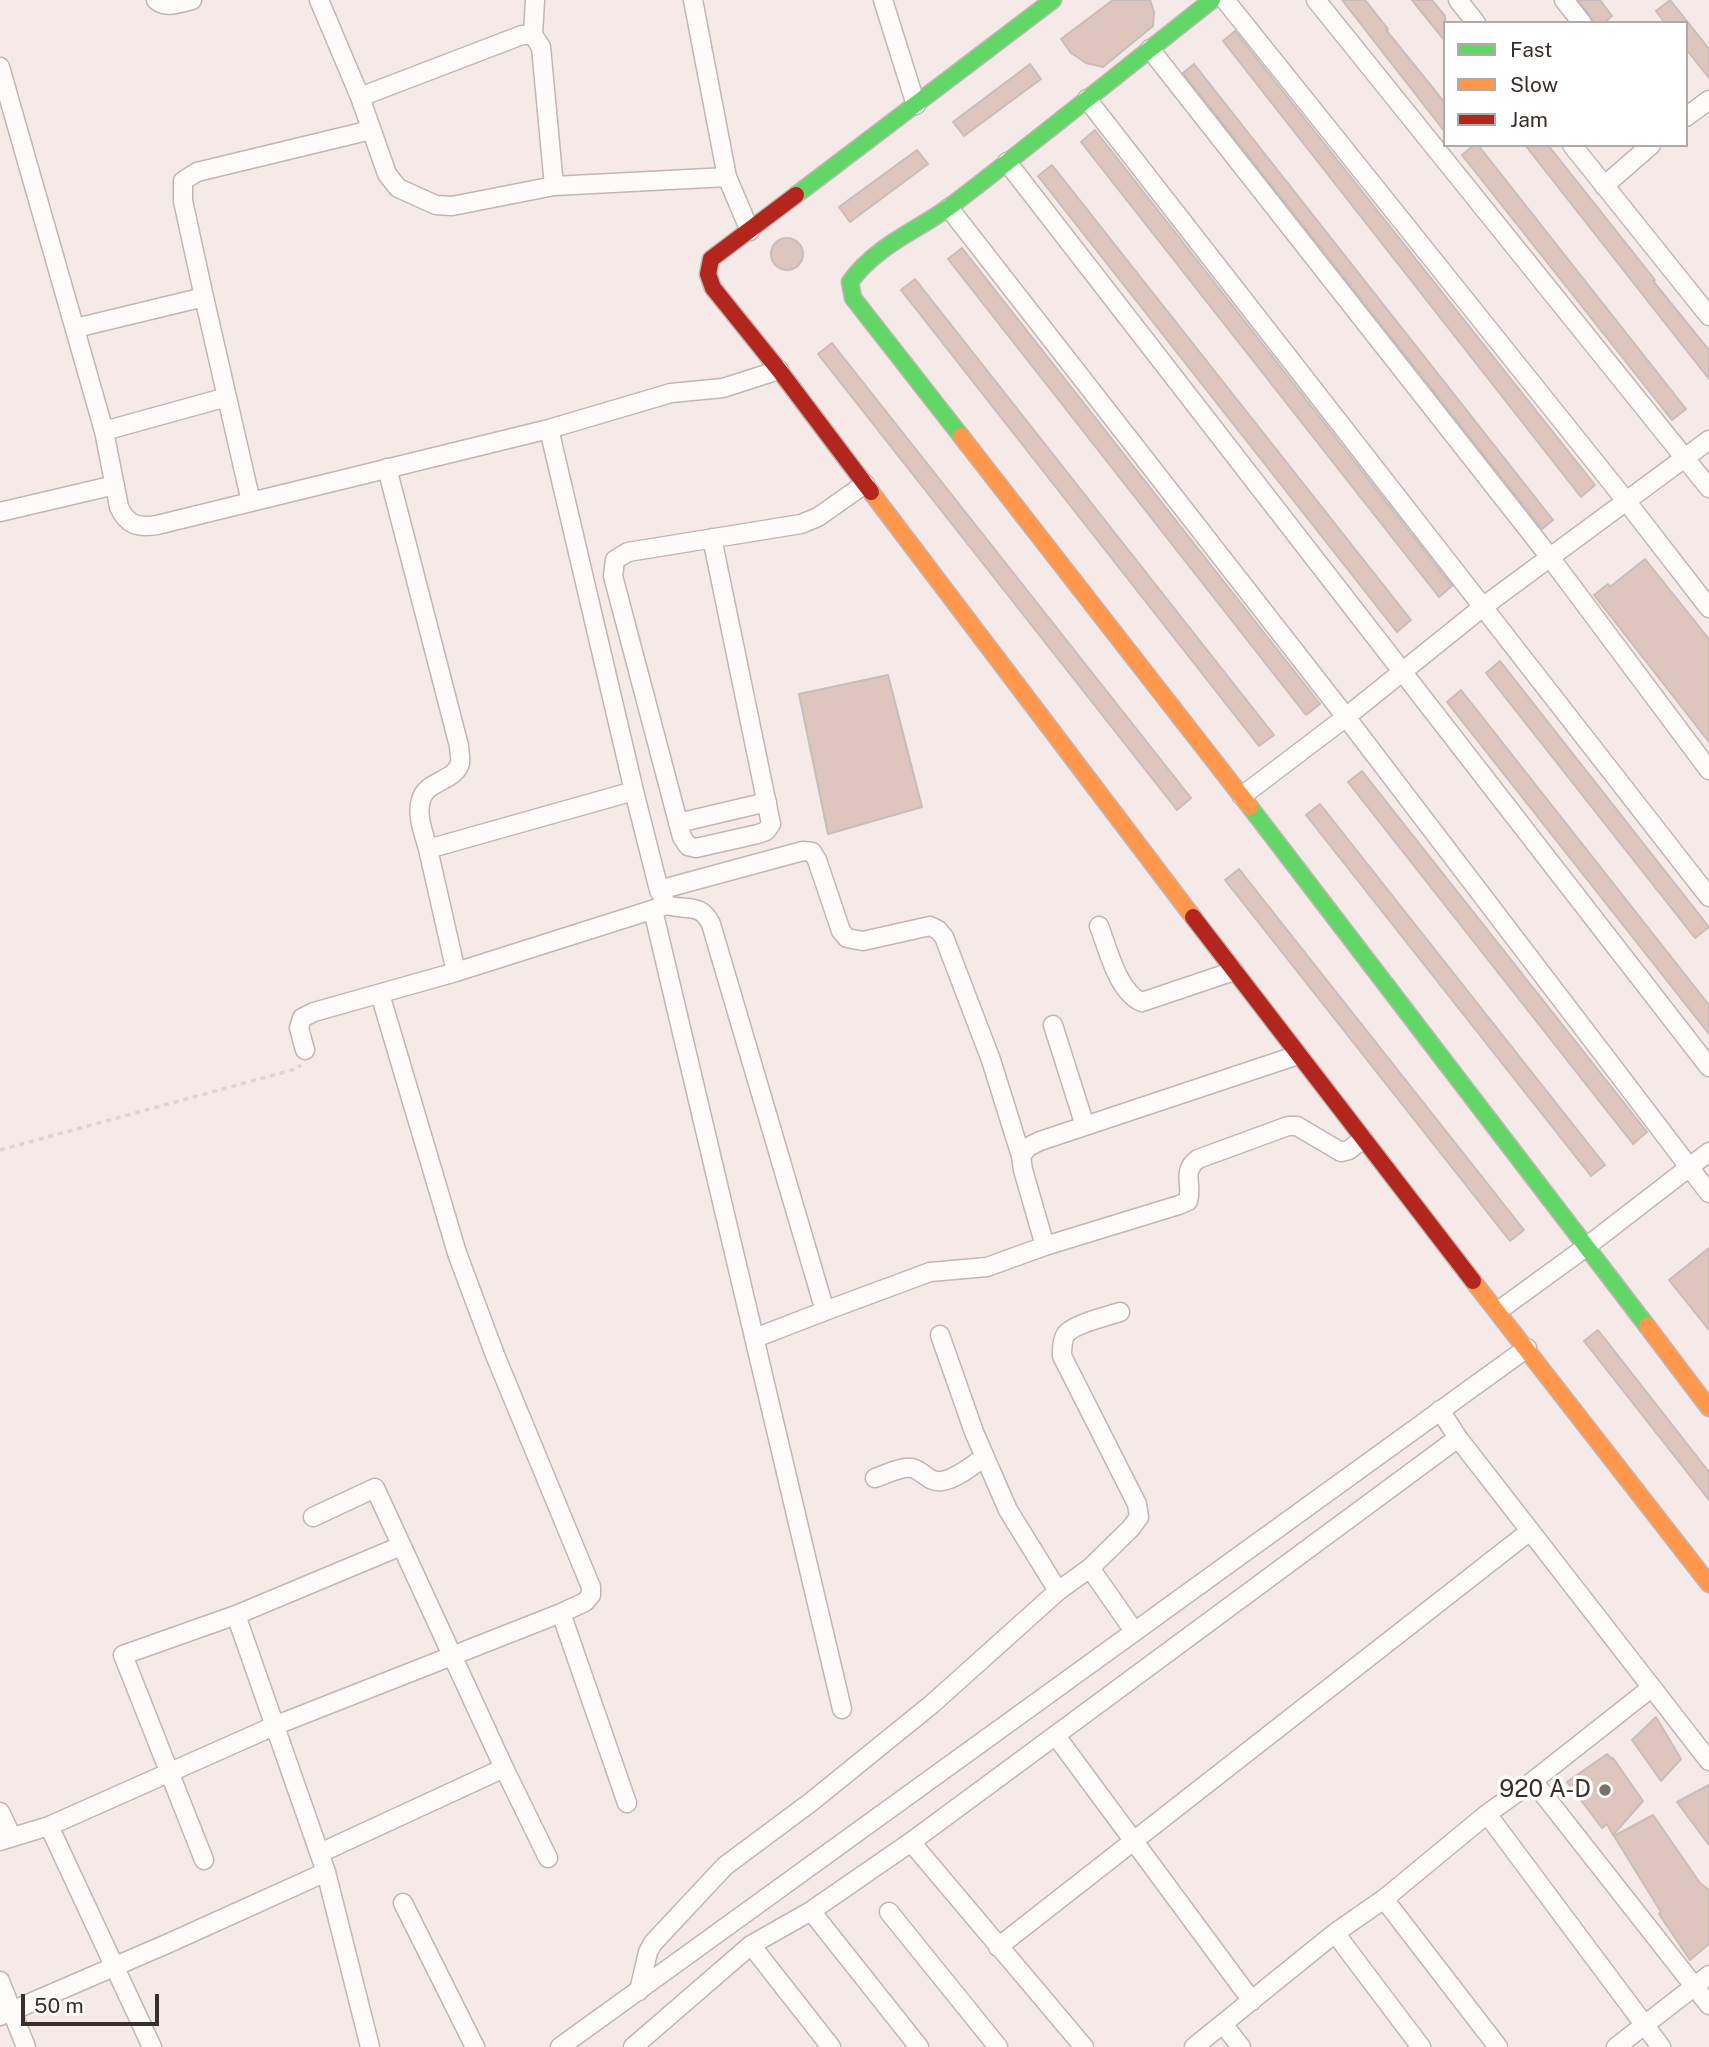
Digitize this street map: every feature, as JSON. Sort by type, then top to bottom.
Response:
[{"type":"street","points":[[156,0],[167,5],[192,0]]},
{"type":"street","points":[[319,0],[360,97],[387,174],[398,188],[436,205],[452,206],[554,186],[727,177]]},
{"type":"street","points":[[535,0],[533,35],[541,47],[554,186]]},
{"type":"street","points":[[693,0],[727,177],[750,231]]},
{"type":"street","points":[[883,0],[916,105]]},
{"type":"street","points":[[1053,0],[711,259],[708,274],[713,288],[779,370],[1298,1055],[1709,1584]]},
{"type":"street","points":[[1212,0],[948,208],[873,255],[858,269],[850,282],[853,298],[1242,796],[1709,1408]]},
{"type":"street","points":[[1225,0],[1709,608]]},
{"type":"street","points":[[1316,0],[1709,488]]},
{"type":"street","points":[[1458,0],[1474,21]]},
{"type":"street","points":[[1564,0],[1580,21]]},
{"type":"street","points":[[360,97],[522,35],[533,35]]},
{"type":"street","points":[[1150,49],[1549,556],[1709,770]]},
{"type":"street","points":[[0,67],[104,431],[119,507],[124,518],[143,528],[549,429],[671,393],[723,388],[779,370]]},
{"type":"street","points":[[1087,99],[1709,897]]},
{"type":"street","points":[[1688,116],[1709,100]]},
{"type":"street","points":[[251,502],[204,297],[184,201],[183,181],[197,172],[371,130]]},
{"type":"street","points":[[1574,147],[1709,316]]},
{"type":"street","points":[[1604,186],[1649,147]]},
{"type":"street","points":[[1007,162],[1709,1067]]},
{"type":"street","points":[[948,208],[1346,717],[1709,1193]]},
{"type":"street","points":[[76,328],[204,297]]},
{"type":"street","points":[[104,431],[227,397]]},
{"type":"street","points":[[549,429],[660,901],[755,1338],[842,1709]]},
{"type":"street","points":[[1242,796],[1549,556],[1709,440]]},
{"type":"street","points":[[387,468],[459,746],[460,763],[452,775],[425,790],[420,801],[420,817],[456,972]]},
{"type":"street","points":[[712,538],[771,824],[766,831],[758,834],[696,848],[688,846],[678,823],[613,576],[615,560],[628,552],[712,538],[801,524],[818,517],[865,484]]},
{"type":"street","points":[[0,512],[115,485]]},
{"type":"street","points":[[428,849],[634,791]]},
{"type":"street","points":[[678,823],[767,802]]},
{"type":"street","points":[[305,1050],[299,1028],[302,1018],[314,1012],[456,972],[803,851],[812,852],[841,931],[847,938],[863,941],[930,926],[944,937],[991,1060],[1045,1246]]},
{"type":"street","points":[[660,901],[678,908],[694,907],[705,913],[710,924],[825,1311]]},
{"type":"street","points":[[1099,926],[1125,990],[1142,1002],[1234,971]]},
{"type":"street","points":[[0,1812],[6,1839],[49,1826],[274,1726],[561,1613],[584,1602],[591,1595],[591,1587],[495,1355],[457,1253],[380,994]]},
{"type":"street","points":[[1053,1025],[1085,1126]]},
{"type":"street","points":[[1021,1156],[1028,1147],[1040,1141],[1298,1055]]},
{"type":"street","points":[[755,1338],[930,1272],[987,1267],[1045,1246],[1179,1205],[1188,1201],[1190,1194],[1187,1171],[1198,1159],[1288,1126],[1297,1126],[1341,1152],[1349,1150],[1363,1139]]},
{"type":"street","points":[[1498,1311],[1709,1152]]},
{"type":"street","points":[[639,1991],[648,1952],[653,1943],[725,1866],[811,1802],[932,1704],[1058,1591],[1090,1568],[1139,1517],[1137,1504],[1062,1356],[1066,1333],[1120,1312]]},
{"type":"street","points":[[940,1335],[985,1457],[1018,1528],[1058,1591]]},
{"type":"street","points":[[560,2047],[1527,1348]]},
{"type":"street","points":[[1440,1410],[1458,1438],[1709,1761]]},
{"type":"street","points":[[633,2047],[654,2041],[751,1945],[811,1911],[911,1842],[1458,1438]]},
{"type":"street","points":[[875,1479],[906,1468],[915,1468],[931,1480],[940,1482],[950,1479],[985,1457]]},
{"type":"street","points":[[313,1517],[375,1488],[548,1858]]},
{"type":"street","points":[[998,1947],[1530,1531]]},
{"type":"street","points":[[204,1860],[122,1655],[236,1615],[401,1546]]},
{"type":"street","points":[[1090,1568],[1134,1631]]},
{"type":"street","points":[[561,1613],[627,1804]]},
{"type":"street","points":[[236,1615],[326,1872],[370,2047]]},
{"type":"street","points":[[1194,2047],[1335,1933],[1384,1899],[1487,1814],[1651,1688]]},
{"type":"street","points":[[1056,1736],[1252,2001]]},
{"type":"street","points":[[320,1853],[504,1768]]},
{"type":"street","points":[[1532,1781],[1709,2006]]},
{"type":"street","points":[[1487,1814],[1661,2047]]},
{"type":"street","points":[[49,1826],[152,2047]]},
{"type":"street","points":[[911,1842],[1084,2047]]},
{"type":"street","points":[[6,2012],[326,1872]]},
{"type":"street","points":[[1384,1899],[1497,2047]]},
{"type":"street","points":[[403,1903],[475,2047]]},
{"type":"street","points":[[811,1911],[919,2047]]},
{"type":"street","points":[[889,1912],[998,2047]]},
{"type":"street","points":[[1335,1933],[1421,2047]]},
{"type":"street","points":[[751,1945],[831,2047]]},
{"type":"street","points":[[1616,2047],[1709,1975]]},
{"type":"street","points":[[0,1981],[6,2012],[26,2047]]},
{"type":"street","points":[[1223,2024],[1241,2047]]},
{"type":"path","points":[[0,1150],[296,1069],[304,1062],[305,1050]]},
{"type":"building","points":[[1113,0],[1150,0],[1154,12],[1153,26],[1103,67],[1086,63],[1071,53],[1061,39]]},
{"type":"building","points":[[1342,0],[1365,0],[1388,29],[1386,30],[1443,101],[1443,129]]},
{"type":"building","points":[[1412,0],[1432,0],[1445,16],[1443,39]]},
{"type":"building","points":[[1578,0],[1600,0],[1612,16],[1606,21],[1594,21]]},
{"type":"building","points":[[1670,0],[1687,21],[1664,21],[1656,11]]},
{"type":"building","points":[[1688,23],[1709,49],[1709,78],[1688,52]]},
{"type":"building","points":[[1235,31],[1595,485],[1581,497],[1223,41]]},
{"type":"building","points":[[1030,64],[1041,79],[964,136],[953,122]]},
{"type":"building","points":[[1194,64],[1553,520],[1542,529],[1183,73]]},
{"type":"building","points":[[1095,130],[1452,586],[1439,597],[1081,142]]},
{"type":"building","points":[[1472,147],[1480,147],[1686,409],[1672,420],[1462,155]]},
{"type":"building","points":[[1527,147],[1550,147],[1655,280],[1653,281],[1709,350],[1709,379]]},
{"type":"building","points":[[917,150],[928,164],[850,222],[839,207]]},
{"type":"building","points":[[1052,165],[1411,620],[1397,632],[1038,176]]},
{"type":"building","points":[[787,238],[798,243],[803,254],[798,265],[787,270],[776,265],[771,254],[776,243]]},
{"type":"building","points":[[962,248],[1320,704],[1306,715],[948,259]]},
{"type":"building","points":[[915,279],[1274,735],[1259,746],[901,290]]},
{"type":"building","points":[[832,343],[1191,798],[1177,810],[818,354]]},
{"type":"building","points":[[1645,559],[1709,639],[1709,742],[1594,595],[1608,584],[1610,587]]},
{"type":"building","points":[[1500,661],[1709,927],[1695,938],[1486,673]]},
{"type":"building","points":[[888,675],[922,807],[828,834],[799,694]]},
{"type":"building","points":[[1461,690],[1709,1005],[1709,1034],[1447,702]]},
{"type":"building","points":[[1362,771],[1647,1132],[1633,1144],[1348,782]]},
{"type":"building","points":[[1320,804],[1605,1165],[1591,1176],[1306,815]]},
{"type":"building","points":[[1239,869],[1524,1230],[1510,1241],[1225,880]]},
{"type":"building","points":[[1709,1248],[1709,1330],[1669,1280]]},
{"type":"building","points":[[1598,1330],[1709,1472],[1709,1500],[1584,1341]]},
{"type":"building","points":[[1656,1717],[1681,1759],[1661,1781],[1632,1740]]},
{"type":"building","name":"920 A-D","points":[[1607,1754],[1613,1758],[1643,1801],[1613,1835],[1607,1824],[1602,1828],[1567,1782]]},
{"type":"building","points":[[1709,1785],[1709,1845],[1677,1802]]},
{"type":"building","points":[[1653,1815],[1700,1883],[1709,1890],[1709,1944],[1690,1960],[1659,1914],[1661,1912],[1614,1836]]},
{"type":"traffic: fast","points":[[796,195],[1053,0]]},
{"type":"traffic: fast","points":[[961,436],[853,298],[850,282],[873,257],[956,202],[1212,0]]},
{"type":"traffic: fast","points":[[1250,807],[1647,1326]]},
{"type":"traffic: slow","points":[[961,436],[1250,807]]},
{"type":"traffic: slow","points":[[871,492],[1193,917]]},
{"type":"traffic: slow","points":[[1473,1281],[1709,1584]]},
{"type":"traffic: slow","points":[[1647,1326],[1709,1408]]},
{"type":"traffic: jam","points":[[796,195],[711,259],[708,274],[713,288],[871,492]]},
{"type":"traffic: jam","points":[[1193,917],[1473,1281]]},
{"type":"place","name":"920 A-D","points":[[1605,1790]]}]
